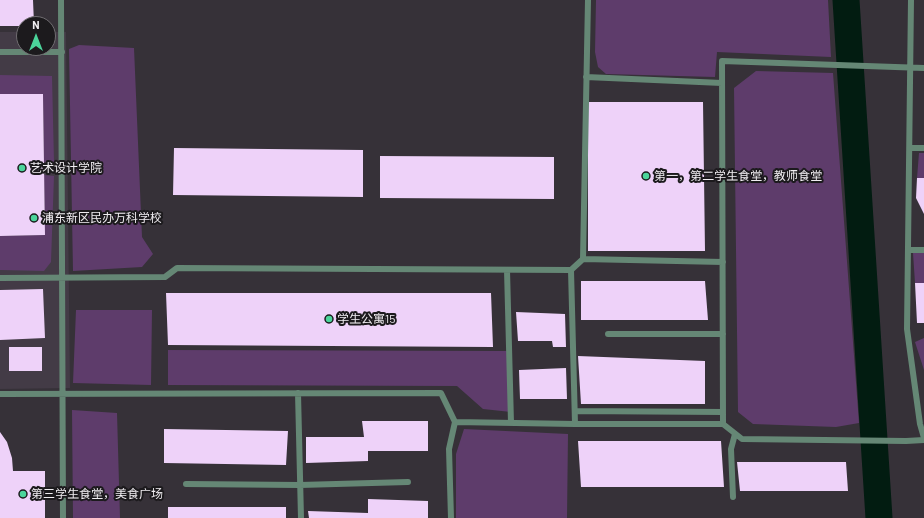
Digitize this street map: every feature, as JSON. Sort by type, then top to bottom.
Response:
[{"type":"lane","points":[[62,0],[63,518]]},
{"type":"lane","points":[[583,259],[588,0]]},
{"type":"lane","points":[[455,422],[723,424],[742,439],[843,439],[906,441],[924,439],[920,424],[907,329],[911,0]]},
{"type":"lane","points":[[0,52],[62,52]]},
{"type":"lane","points":[[723,424],[722,61],[924,68]]},
{"type":"lane","points":[[586,77],[722,83]]},
{"type":"lane","points":[[910,148],[924,148]]},
{"type":"lane","points":[[908,250],[924,250]]},
{"type":"lane","points":[[0,278],[164,277],[177,268],[571,270],[583,259],[723,262]]},
{"type":"lane","points":[[507,270],[512,423]]},
{"type":"lane","points":[[571,270],[575,424]]},
{"type":"lane","points":[[608,334],[723,334]]},
{"type":"lane","points":[[298,393],[301,518]]},
{"type":"lane","points":[[0,394],[441,393],[455,422],[449,449],[451,518]]},
{"type":"lane","points":[[917,402],[924,398]]},
{"type":"lane","points":[[575,411],[723,412]]},
{"type":"lane","points":[[733,497],[731,449],[735,434]]},
{"type":"lane","points":[[186,484],[300,485],[408,482]]},
{"type":"shaded area","points":[[596,0],[828,0],[831,57],[717,52],[715,77],[606,74],[598,67],[595,52]]},
{"type":"shaded area","name":"浦东新区民办万科学校","points":[[0,32],[16,32],[16,56],[56,56],[56,32],[66,32],[70,388],[0,389]]},
{"type":"shaded area","points":[[79,45],[134,48],[142,237],[153,254],[142,267],[73,271],[69,49]]},
{"type":"shaded area","points":[[756,71],[833,73],[859,423],[836,427],[753,424],[738,412],[734,88]]},
{"type":"shaded area","points":[[0,75],[52,76],[54,162],[44,162],[43,94],[0,94]]},
{"type":"shaded area","points":[[919,153],[924,153],[924,178],[917,178]]},
{"type":"shaded area","points":[[44,175],[54,176],[51,262],[44,271],[0,270],[0,236],[45,235]]},
{"type":"shaded area","points":[[913,253],[924,253],[924,283],[915,283]]},
{"type":"shaded area","points":[[76,310],[152,310],[151,385],[73,383]]},
{"type":"shaded area","points":[[924,338],[924,370],[915,342]]},
{"type":"shaded area","points":[[168,350],[510,351],[511,412],[483,409],[457,386],[168,385]]},
{"type":"shaded area","points":[[72,410],[117,413],[120,518],[73,518]]},
{"type":"shaded area","points":[[464,429],[568,434],[567,518],[456,518],[456,454]]},
{"type":"building","points":[[0,0],[33,0],[34,16],[16,16],[16,26],[0,26]]},
{"type":"building","name":"艺术设计学院","points":[[0,94],[43,94],[45,235],[0,236]]},
{"type":"building","name":"第一，第二学生食堂，教师食堂","points":[[588,102],[703,102],[705,251],[588,251]]},
{"type":"building","points":[[174,148],[363,150],[363,197],[173,195]]},
{"type":"building","points":[[380,156],[554,157],[554,199],[380,198]]},
{"type":"building","points":[[917,178],[924,178],[924,214],[916,198]]},
{"type":"building","points":[[581,281],[705,281],[708,320],[581,320]]},
{"type":"building","points":[[915,283],[924,283],[924,323],[917,323]]},
{"type":"building","points":[[43,289],[45,338],[0,340],[0,290]]},
{"type":"building","name":"学生公寓15","points":[[166,293],[491,293],[493,347],[168,345]]},
{"type":"building","points":[[516,312],[565,314],[566,347],[553,347],[552,341],[518,341]]},
{"type":"building","points":[[9,347],[42,347],[42,371],[9,371]]},
{"type":"building","points":[[578,356],[705,361],[705,404],[581,404]]},
{"type":"building","points":[[566,368],[567,399],[520,399],[519,370]]},
{"type":"building","points":[[362,421],[428,421],[428,451],[368,451],[368,461],[306,463],[306,437],[364,437]]},
{"type":"building","points":[[164,429],[288,431],[286,465],[164,463]]},
{"type":"building","name":"第三学生食堂，美食广场","points":[[0,432],[7,442],[12,458],[13,471],[45,471],[45,518],[0,518]]},
{"type":"building","points":[[578,441],[721,441],[724,487],[581,487]]},
{"type":"building","points":[[737,462],[846,462],[848,491],[740,491]]},
{"type":"building","points":[[368,499],[428,501],[428,518],[309,518],[308,511],[368,513]]},
{"type":"building","points":[[168,507],[286,507],[286,518],[168,518]]},
{"type":"waterway","points":[[846,0],[879,518]]},
{"type":"place","name":"艺术设计学院","points":[[22,168]]},
{"type":"place","name":"第一，第二学生食堂，教师食堂","points":[[646,176]]},
{"type":"place","name":"浦东新区民办万科学校","points":[[34,218]]},
{"type":"place","name":"学生公寓15","points":[[329,319]]},
{"type":"place","name":"第三学生食堂，美食广场","points":[[23,494]]}]
